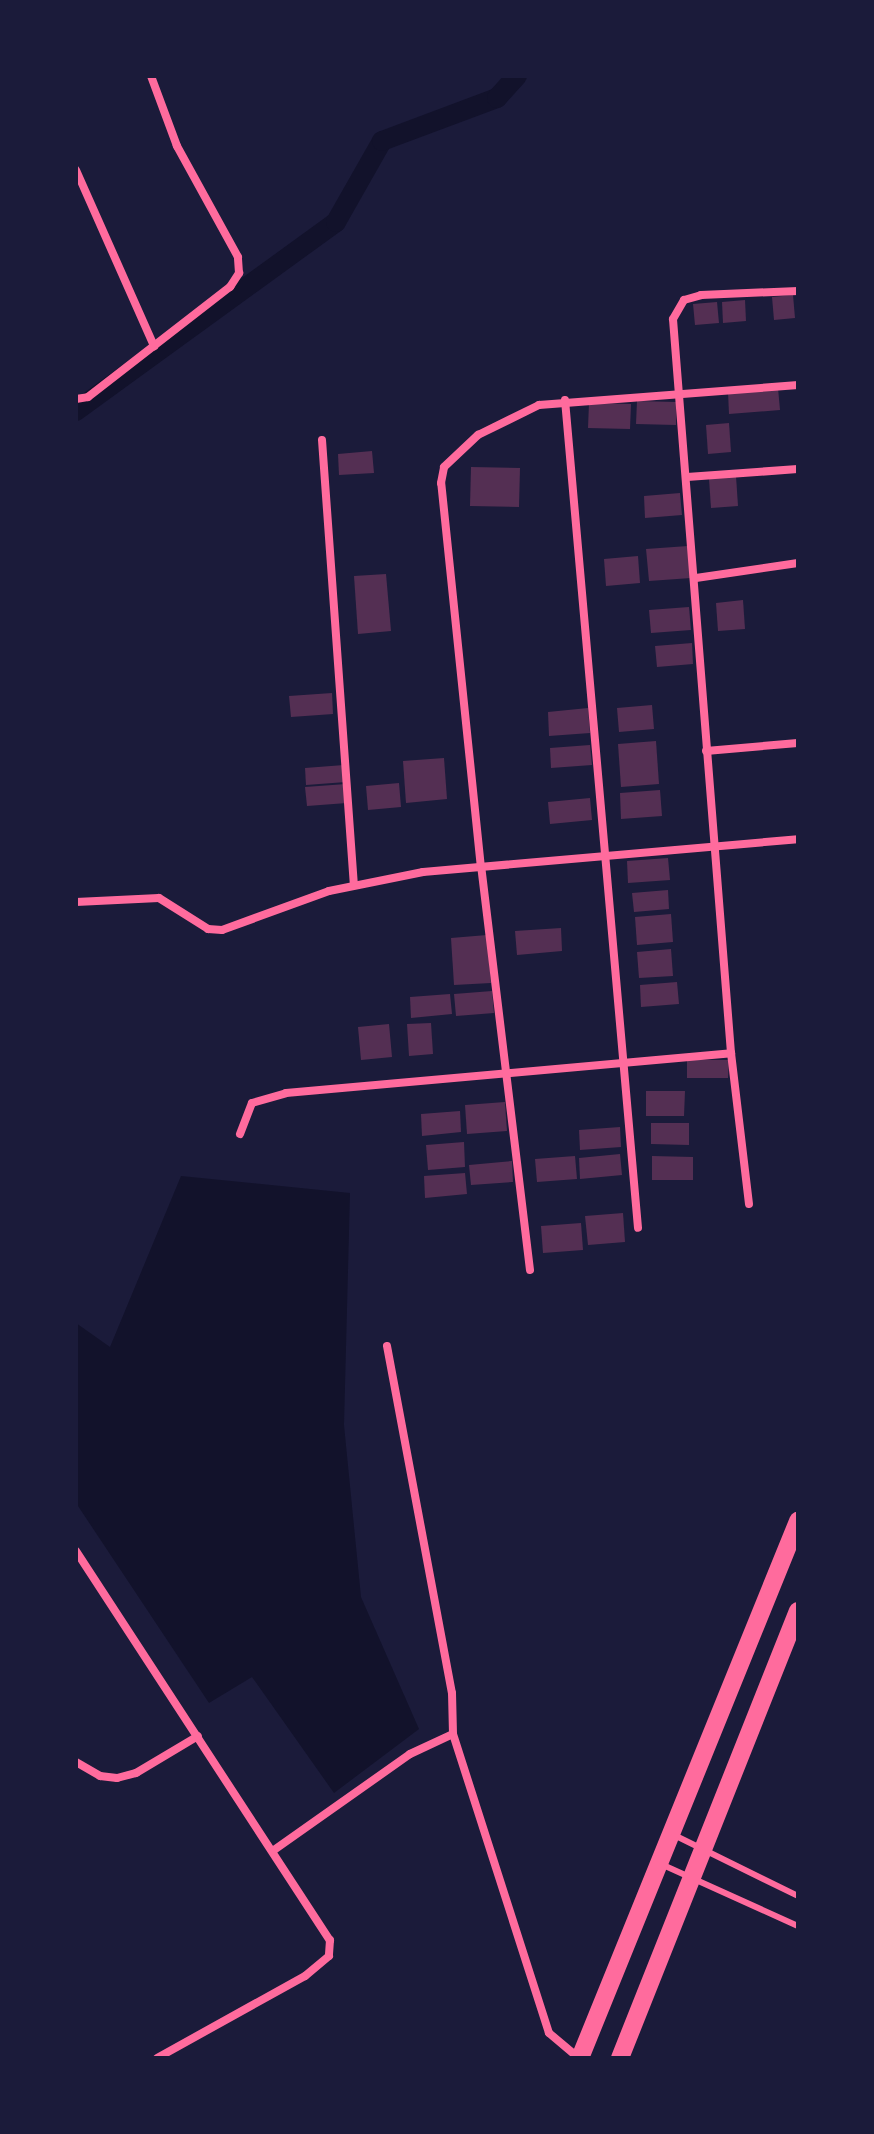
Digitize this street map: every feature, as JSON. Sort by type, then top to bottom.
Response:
[{"type":"main road","points":[[580,2058],[798,1521]]},
{"type":"main road","points":[[620,2058],[694,1879],[798,1611]]},
{"type":"street","points":[[76,399],[88,397],[154,346],[230,287],[239,273],[238,257],[177,146],[151,76]]},
{"type":"street","points":[[76,170],[154,346]]},
{"type":"street","points":[[749,1204],[731,1053],[706,751],[696,578],[673,319],[684,300],[798,291]]},
{"type":"street","points":[[530,1270],[509,1076],[481,868],[441,483],[444,467],[454,452],[509,415],[565,400],[798,385]]},
{"type":"street","points":[[565,400],[621,1066],[638,1228]]},
{"type":"street","points":[[322,440],[354,885]]},
{"type":"street","points":[[687,477],[798,469]]},
{"type":"street","points":[[696,578],[798,563]]},
{"type":"street","points":[[706,751],[798,743]]},
{"type":"street","points":[[76,902],[159,898],[208,929],[222,930],[354,885],[481,868],[798,839]]},
{"type":"street","points":[[240,1134],[246,1112],[262,1097],[621,1066],[731,1053]]},
{"type":"street","points":[[387,1346],[452,1693],[453,1734],[545,2022],[558,2044],[580,2058]]},
{"type":"street","points":[[76,1551],[330,1940],[329,1956],[305,1976],[157,2058]]},
{"type":"street","points":[[274,1850],[410,1754],[453,1734]]},
{"type":"street","points":[[76,1762],[100,1776],[117,1778],[136,1773],[198,1736]]},
{"type":"lane","points":[[671,1834],[798,1896]]},
{"type":"lane","points":[[659,1864],[798,1926]]},
{"type":"shaded area","points":[[181,1176],[350,1193],[344,1425],[361,1597],[419,1729],[334,1793],[252,1677],[209,1703],[76,1503],[76,1323],[110,1347]]},
{"type":"building","points":[[793,295],[795,318],[774,320],[772,297]]},
{"type":"building","points":[[745,300],[746,321],[723,323],[722,302]]},
{"type":"building","points":[[717,302],[719,323],[695,325],[693,304]]},
{"type":"building","points":[[778,388],[780,410],[729,414],[728,392]]},
{"type":"building","points":[[637,401],[676,402],[676,425],[636,424]]},
{"type":"building","points":[[589,403],[631,404],[630,429],[588,428]]},
{"type":"building","points":[[729,423],[731,452],[708,454],[706,425]]},
{"type":"building","points":[[372,451],[374,473],[339,475],[338,454]]},
{"type":"building","points":[[471,467],[520,468],[519,507],[470,506]]},
{"type":"building","points":[[736,476],[738,506],[711,508],[709,479]]},
{"type":"building","points":[[680,493],[682,515],[645,518],[644,496]]},
{"type":"building","points":[[688,546],[691,578],[649,581],[646,549]]},
{"type":"building","points":[[638,556],[640,583],[606,586],[604,559]]},
{"type":"building","points":[[386,574],[391,631],[358,634],[354,576]]},
{"type":"building","points":[[743,600],[745,629],[718,631],[716,603]]},
{"type":"building","points":[[689,607],[691,630],[651,633],[649,610]]},
{"type":"building","points":[[692,643],[693,664],[657,667],[655,646]]},
{"type":"building","points":[[332,693],[333,714],[291,717],[289,696]]},
{"type":"building","points":[[652,705],[654,729],[619,732],[617,708]]},
{"type":"building","points":[[588,708],[590,733],[549,736],[548,712]]},
{"type":"building","points":[[656,741],[659,784],[621,787],[618,744]]},
{"type":"building","points":[[590,745],[592,765],[551,768],[550,748]]},
{"type":"building","points":[[444,758],[447,799],[406,803],[403,761]]},
{"type":"building","points":[[344,765],[346,782],[306,785],[305,768]]},
{"type":"building","points":[[399,783],[401,807],[368,810],[366,786]]},
{"type":"building","points":[[346,784],[347,803],[307,806],[305,787]]},
{"type":"building","points":[[660,790],[662,816],[621,819],[620,793]]},
{"type":"building","points":[[590,798],[592,820],[550,824],[548,802]]},
{"type":"building","points":[[668,858],[670,880],[628,883],[627,861]]},
{"type":"building","points":[[668,890],[669,909],[634,912],[632,893]]},
{"type":"building","points":[[671,914],[673,942],[637,945],[635,917]]},
{"type":"building","points":[[561,928],[562,951],[517,955],[515,931]]},
{"type":"building","points":[[487,935],[491,983],[454,985],[451,938]]},
{"type":"building","points":[[671,949],[673,976],[639,978],[637,952]]},
{"type":"building","points":[[677,982],[679,1004],[641,1007],[640,985]]},
{"type":"building","points":[[492,991],[494,1013],[456,1016],[454,994]]},
{"type":"building","points":[[450,994],[452,1014],[411,1018],[410,997]]},
{"type":"building","points":[[431,1023],[433,1054],[409,1056],[407,1024]]},
{"type":"building","points":[[389,1024],[392,1057],[361,1060],[358,1027]]},
{"type":"building","points":[[687,1060],[729,1060],[728,1078],[687,1078]]},
{"type":"building","points":[[646,1091],[685,1091],[684,1116],[646,1116]]},
{"type":"building","points":[[505,1102],[507,1131],[467,1134],[465,1105]]},
{"type":"building","points":[[460,1111],[461,1132],[422,1136],[421,1114]]},
{"type":"building","points":[[651,1123],[689,1123],[689,1145],[651,1144]]},
{"type":"building","points":[[620,1127],[621,1147],[580,1150],[579,1130]]},
{"type":"building","points":[[464,1142],[465,1167],[428,1170],[426,1145]]},
{"type":"building","points":[[620,1154],[622,1175],[580,1179],[579,1158]]},
{"type":"building","points":[[575,1156],[577,1179],[537,1182],[535,1159]]},
{"type":"building","points":[[652,1156],[693,1157],[693,1180],[652,1180]]},
{"type":"building","points":[[512,1161],[513,1182],[471,1185],[469,1165]]},
{"type":"building","points":[[465,1173],[467,1194],[425,1198],[424,1176]]},
{"type":"building","points":[[623,1213],[625,1242],[588,1245],[585,1216]]},
{"type":"building","points":[[581,1223],[583,1250],[543,1253],[541,1226]]},
{"type":"waterway","points":[[76,411],[336,222],[382,141],[497,98],[517,76]]}]
